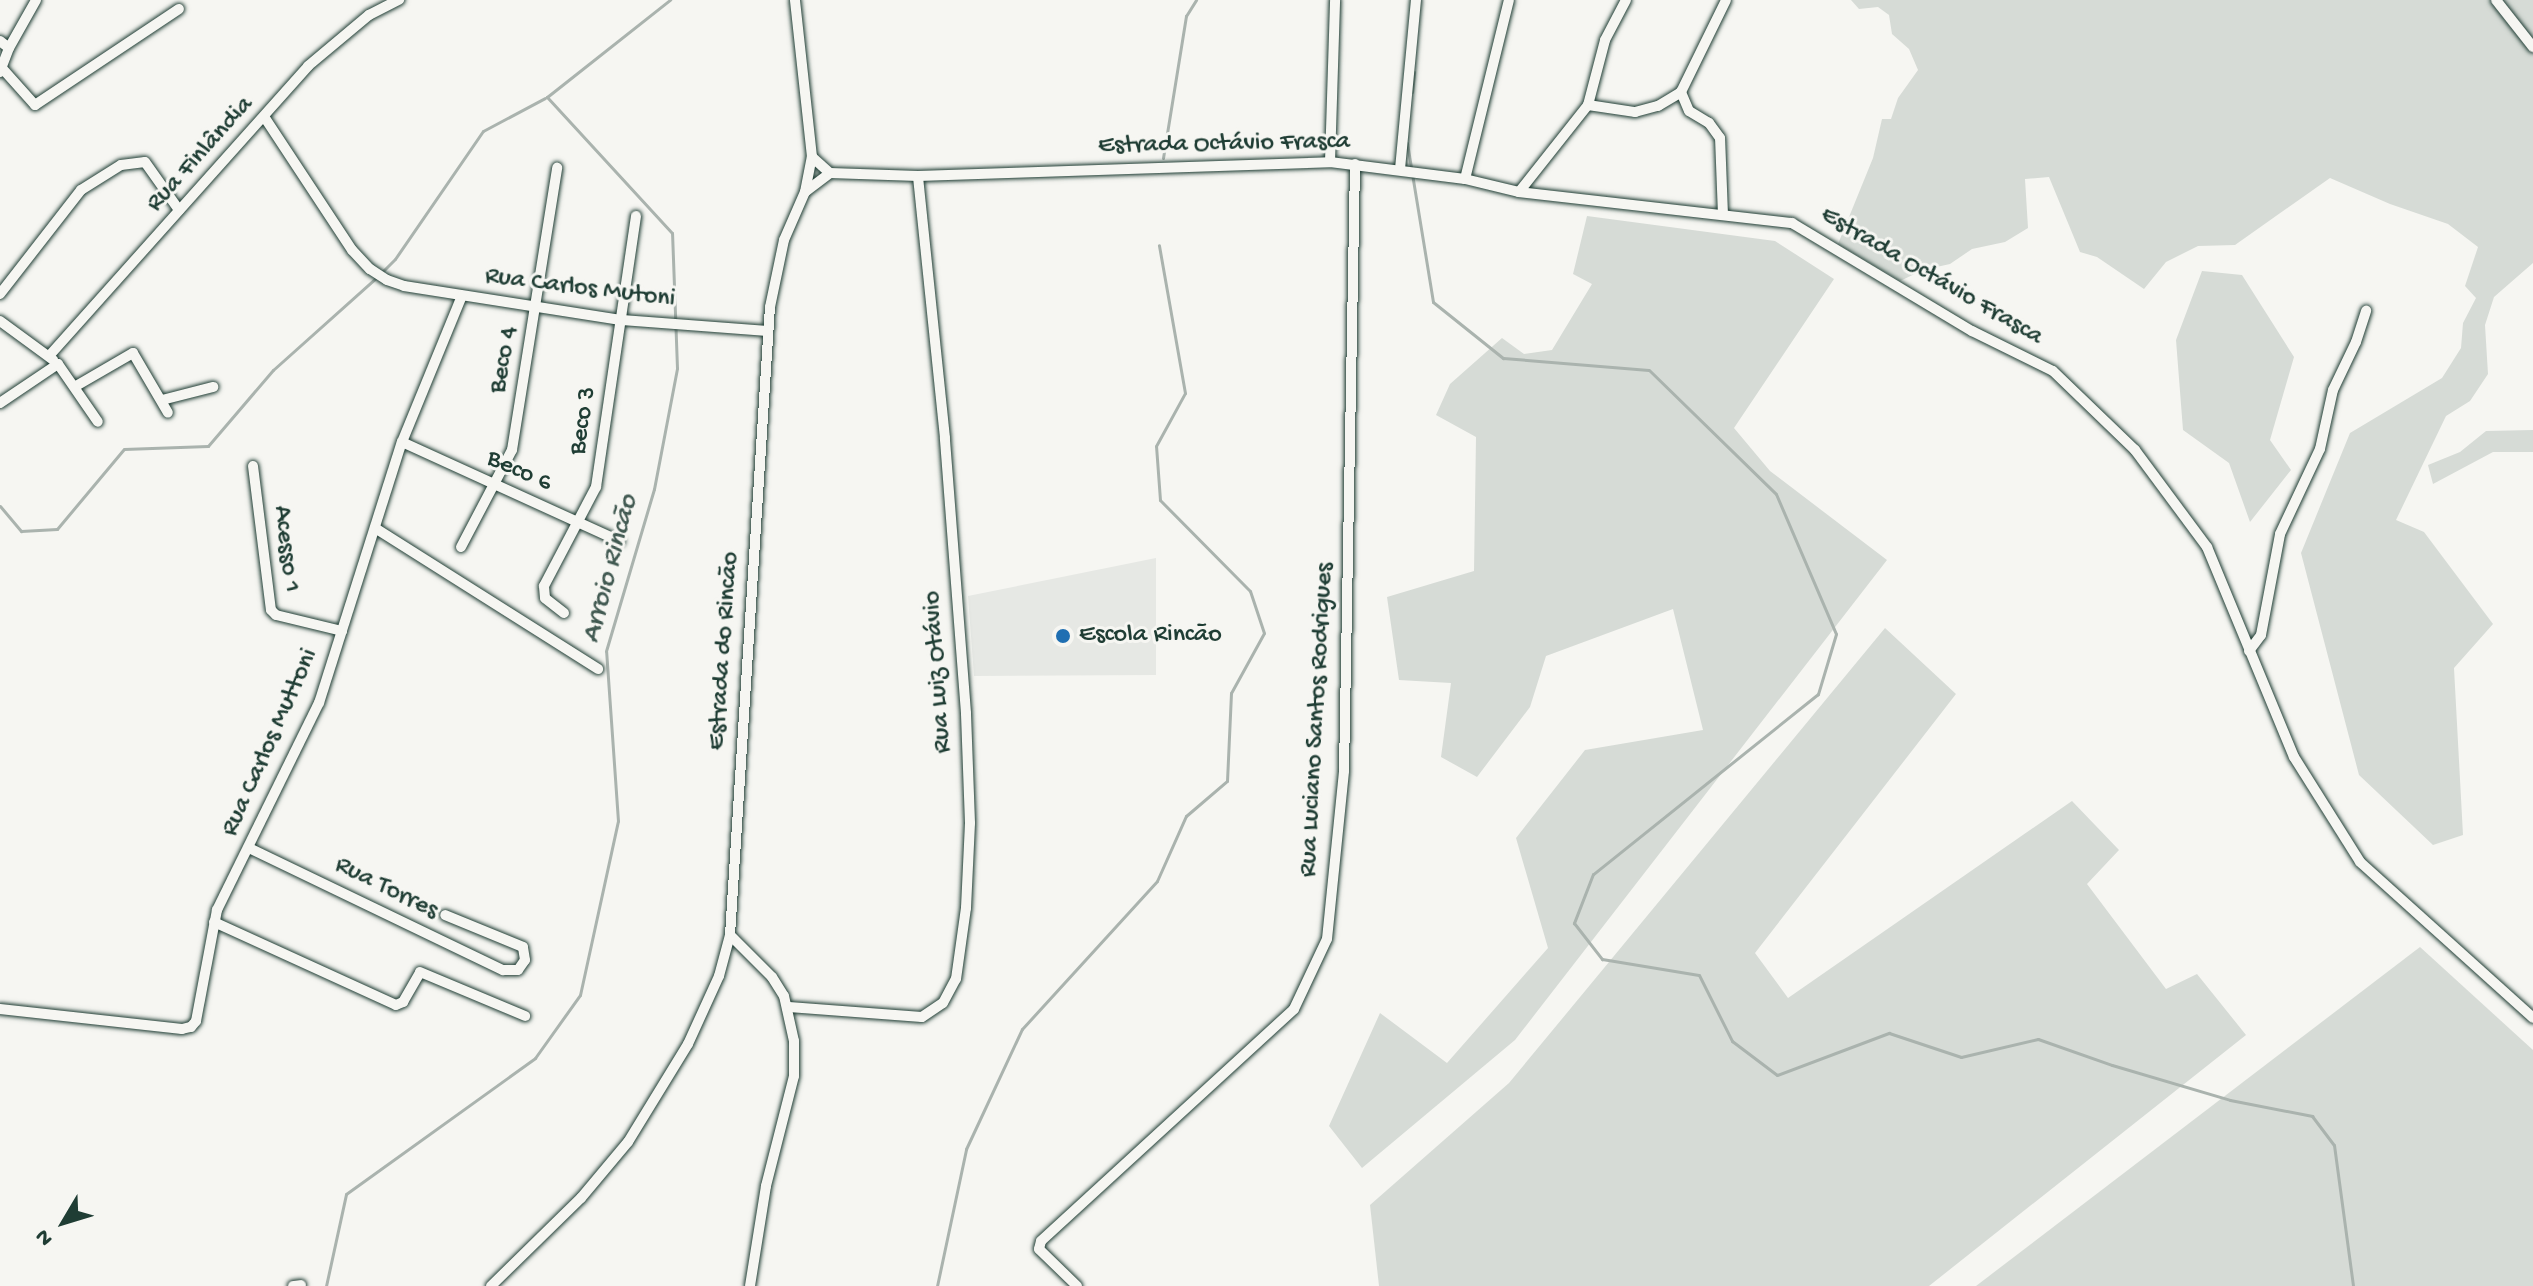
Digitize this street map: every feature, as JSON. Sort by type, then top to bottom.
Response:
[{"type":"street","points":[[36,0],[5,44],[1,70],[35,105],[179,9]]},
{"type":"street","name":"Rua Finlândia","points":[[0,403],[54,360],[179,210],[265,118],[308,66],[369,15],[399,0]]},
{"type":"street","name":"Estrada do Rincão","points":[[491,1286],[581,1198],[628,1142],[688,1044],[719,976],[730,935],[768,331],[784,240],[805,192],[812,157],[795,0]]},
{"type":"street","points":[[1330,162],[1335,0]]},
{"type":"street","points":[[1400,169],[1416,0]]},
{"type":"street","points":[[1465,179],[1509,0]]},
{"type":"street","points":[[1519,192],[1588,105],[1605,40],[1626,0]]},
{"type":"street","points":[[1588,105],[1635,112],[1658,106],[1681,92],[1726,0]]},
{"type":"street","points":[[2496,0],[2533,47]]},
{"type":"street","points":[[1681,92],[1689,111],[1709,123],[1720,138],[1723,215]]},
{"type":"street","name":"Rua Carlos Mutoni","points":[[265,118],[352,250],[370,269],[387,280],[462,296],[622,320],[768,331]]},
{"type":"street","points":[[805,192],[830,173],[812,157]]},
{"type":"street","points":[[0,294],[81,190],[121,165],[145,162],[179,210]]},
{"type":"street","name":"Estrada Octávio Frasca","points":[[830,173],[918,176],[1330,162],[1465,179],[1519,192],[1792,223],[1972,331],[2053,371],[2135,450],[2207,547],[2294,757],[2360,862],[2533,1018]]},
{"type":"street","name":"Rua Luciano Santos Rodrigues","points":[[1077,1286],[1039,1249],[1041,1241],[1294,1009],[1327,939],[1344,771],[1355,164]]},
{"type":"street","name":"Beco 4","points":[[461,547],[512,450],[557,168]]},
{"type":"street","name":"Rua Luiz Otávio","points":[[789,1007],[922,1017],[943,1003],[956,979],[966,908],[970,823],[966,713],[945,438],[918,176]]},
{"type":"street","name":"Beco 3","points":[[564,613],[545,598],[543,592],[596,487],[636,216]]},
{"type":"street","name":"Rua Carlos Muttoni","points":[[0,1009],[191,1027],[196,1021],[214,922],[319,703],[402,442],[462,296]]},
{"type":"street","points":[[2249,651],[2261,635],[2280,534],[2320,449],[2333,390],[2356,342],[2366,311]]},
{"type":"street","points":[[0,321],[54,360],[76,386],[98,422]]},
{"type":"street","points":[[76,386],[133,353],[168,413]]},
{"type":"street","points":[[162,400],[213,387]]},
{"type":"street","name":"Beco 6","points":[[402,442],[619,541]]},
{"type":"street","name":"Acesso 1","points":[[253,466],[271,610],[276,615],[342,631]]},
{"type":"street","points":[[375,528],[598,669]]},
{"type":"street","name":"Rua Torres","points":[[249,848],[503,970],[518,970],[525,960],[523,947],[445,915]]},
{"type":"street","points":[[214,922],[396,1005],[403,1002],[420,972],[525,1016]]},
{"type":"street","points":[[730,935],[772,977],[789,1007],[794,1041],[794,1076],[766,1186],[750,1286]]},
{"type":"shaded area","points":[[1851,0],[2533,0],[2533,263],[2494,297],[2485,325],[2488,374],[2470,401],[2446,416],[2396,520],[2424,532],[2493,624],[2454,668],[2463,835],[2433,845],[2359,775],[2301,553],[2350,433],[2442,378],[2461,348],[2463,323],[2476,298],[2465,286],[2478,247],[2448,224],[2390,204],[2330,178],[2235,245],[2198,246],[2166,262],[2144,289],[2097,257],[2080,252],[2049,177],[2025,179],[2028,228],[2005,242],[1972,249],[1950,264],[1923,270],[1900,281],[1838,244],[1873,158],[1882,119],[1891,119],[1898,98],[1918,70],[1909,49],[1892,34],[1889,15],[1878,7],[1859,9]]},
{"type":"shaded area","points":[[1587,216],[1775,241],[1834,279],[1734,428],[1770,471],[1887,560],[1515,1040],[1362,1168],[1329,1126],[1380,1013],[1447,1063],[1548,948],[1516,838],[1585,750],[1703,730],[1673,609],[1546,656],[1530,707],[1477,777],[1441,757],[1451,683],[1399,680],[1387,597],[1474,571],[1476,437],[1436,415],[1450,384],[1502,338],[1524,354],[1552,350],[1592,284],[1573,274]]},
{"type":"shaded area","points":[[2202,271],[2242,275],[2294,357],[2270,440],[2291,470],[2250,522],[2229,463],[2183,430],[2176,340]]},
{"type":"shaded area","points":[[2533,430],[2533,452],[2493,452],[2433,484],[2428,465],[2460,452],[2486,431]]},
{"type":"shaded area","name":"Escola Rincão","points":[[1156,558],[1156,675],[974,676],[968,596]]},
{"type":"shaded area","points":[[1885,628],[1956,694],[1755,953],[1788,998],[2072,801],[2119,850],[2087,884],[2166,989],[2197,974],[2246,1035],[1929,1286],[1379,1286],[1370,1205],[1509,1083]]},
{"type":"shaded area","points":[[2420,947],[2533,1050],[2533,1286],[1976,1286]]},
{"type":"waterway","name":"Arroio Rincão","points":[[326,1286],[346,1194],[535,1058],[580,995],[618,821],[606,651],[654,489],[677,368],[672,233],[547,97],[670,0]]},
{"type":"waterway","points":[[1163,158],[1186,16],[1196,0]]},
{"type":"waterway","points":[[1412,92],[1414,72]]},
{"type":"waterway","points":[[382,272],[395,259],[483,131],[545,98]]},
{"type":"waterway","points":[[1407,143],[1433,302],[1503,358],[1649,370],[1776,494],[1836,634],[1818,694],[1593,874],[1574,923],[1602,959],[1699,975],[1732,1041],[1777,1075],[1889,1033],[1961,1057],[2038,1039],[2230,1100],[2312,1116],[2334,1145],[2353,1286]]},
{"type":"waterway","points":[[937,1286],[966,1149],[1022,1029],[1157,881],[1186,816],[1227,781],[1231,693],[1264,633],[1250,591],[1160,500],[1156,446],[1185,393],[1159,245]]},
{"type":"waterway","points":[[0,506],[21,531],[57,529],[124,449],[208,446],[273,370],[377,277]]},
{"type":"place","name":"Escola Rincão","points":[[1063,636]]}]
